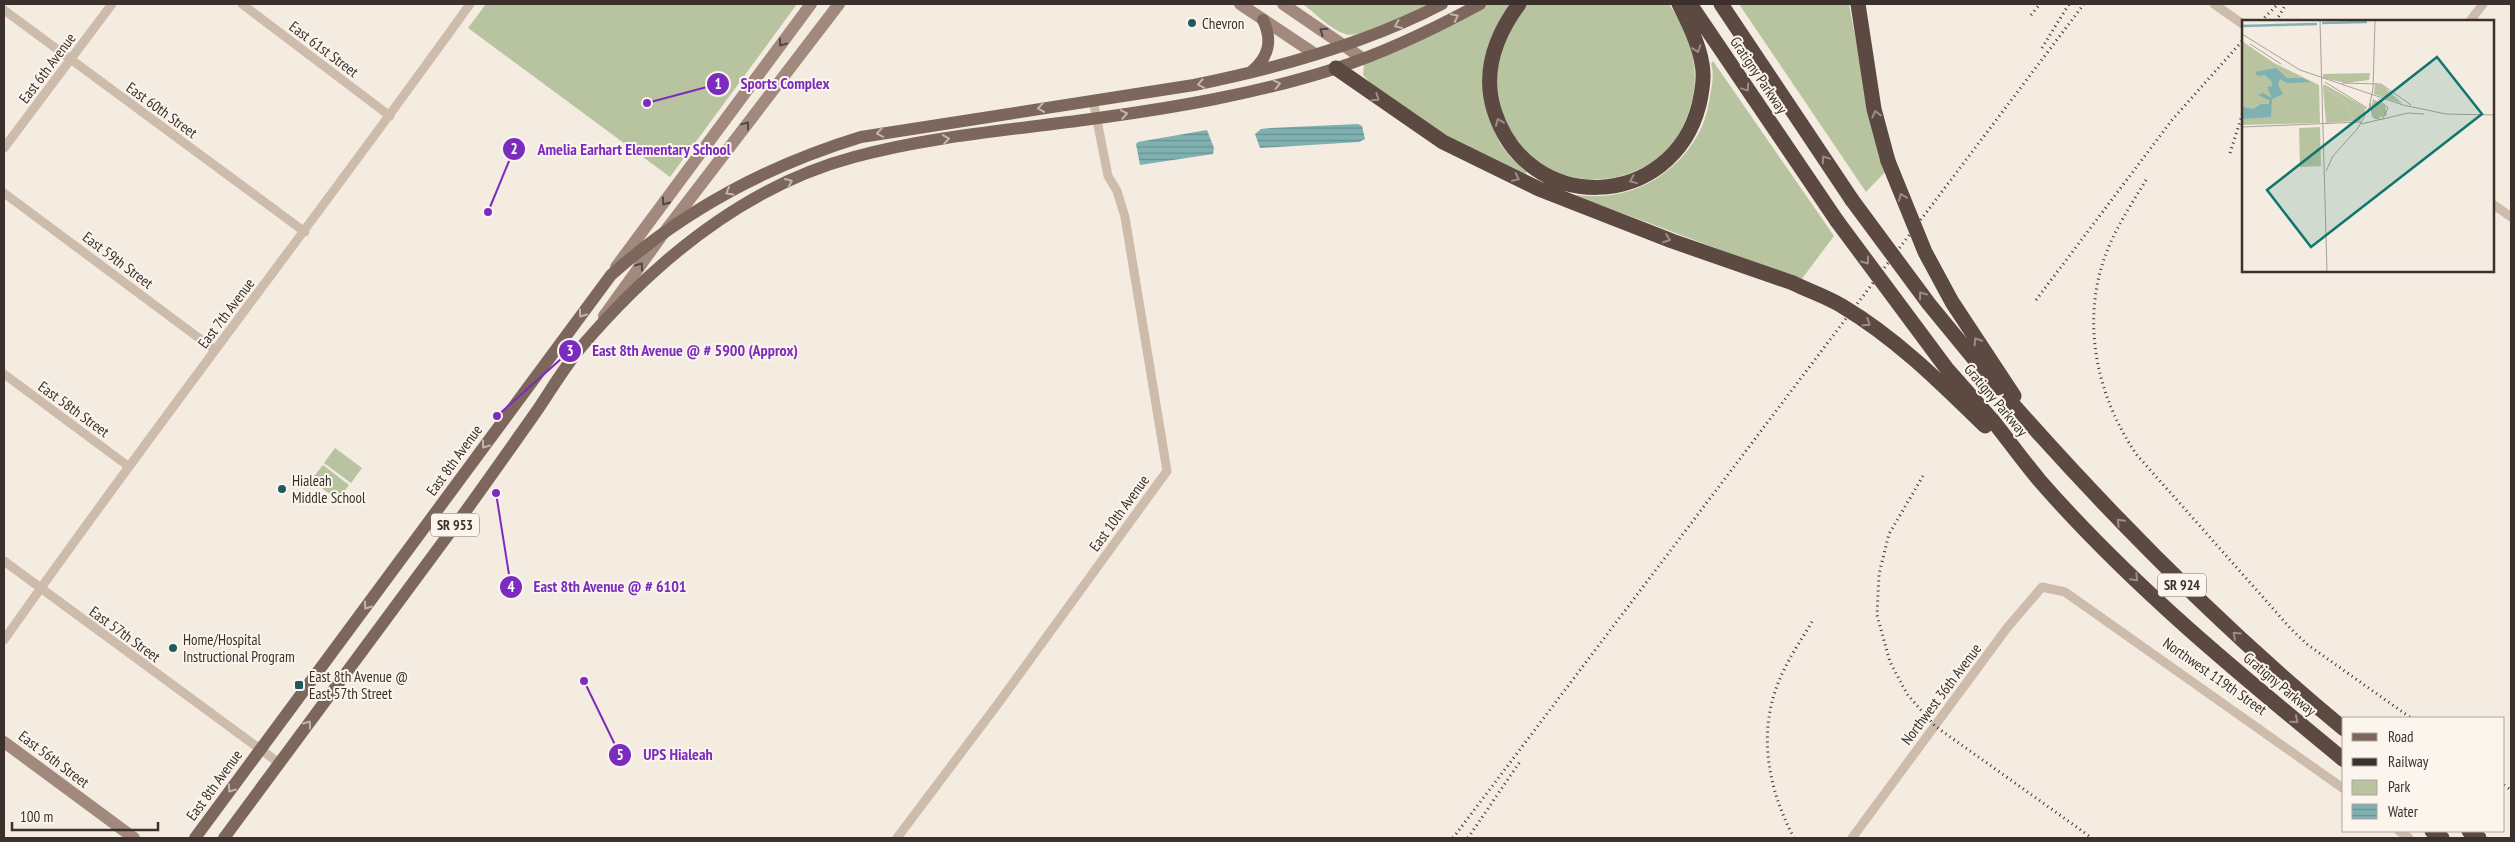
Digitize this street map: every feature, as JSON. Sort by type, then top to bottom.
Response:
[{"type":"highway","points":[[1519,4],[1501,31],[1492,55],[1489,93],[1498,122],[1512,148],[1534,169],[1560,182],[1582,186],[1611,187],[1633,181],[1659,167],[1682,146],[1695,123],[1702,92],[1702,64],[1680,4]]},
{"type":"highway","name":"Gratigny Parkway","points":[[1690,4],[1837,221],[1990,425],[2040,480],[2158,601],[2246,679],[2342,758]]},
{"type":"highway","name":"Gratigny Parkway","points":[[1721,4],[1852,200],[1929,304],[2011,398],[2038,433],[2105,507],[2188,591],[2277,674],[2342,727]]},
{"type":"highway","points":[[1858,4],[1874,108],[1888,161],[1925,252],[1952,302],[2011,398]]},
{"type":"highway","points":[[1336,68],[1443,142],[1539,189],[1672,241],[1794,283],[1841,306],[1884,335],[1990,425]]},
{"type":"main road","name":"East 8th Avenue","points":[[195,838],[811,4]]},
{"type":"main road","name":"SR 953","points":[[224,838],[496,471],[580,348],[663,234],[839,4]]},
{"type":"main road","points":[[1240,4],[1336,68]]},
{"type":"main road","points":[[1284,4],[1362,58]]},
{"type":"main road","points":[[611,275],[637,252],[710,203],[750,180],[828,147],[862,136],[918,126],[1194,85],[1249,74],[1344,46],[1386,30],[1442,4]]},
{"type":"main road","points":[[580,348],[636,289],[674,254],[720,219],[760,196],[804,175],[849,158],[890,148],[1096,118],[1229,95],[1336,68],[1424,32],[1480,4]]},
{"type":"main road","points":[[1249,74],[1263,60],[1269,46],[1269,32],[1263,20]]},
{"type":"main road","points":[[527,389],[543,402]]},
{"type":"main road","points":[[396,566],[414,580]]},
{"type":"main road","name":"East 56th Street","points":[[4,742],[134,838]]},
{"type":"street","name":"East 6th Avenue","points":[[4,148],[112,4]]},
{"type":"street","name":"East 61st Street","points":[[242,4],[390,116]]},
{"type":"street","name":"East 7th Avenue","points":[[4,640],[128,466],[305,232],[470,4]]},
{"type":"street","points":[[2214,4],[2242,24]]},
{"type":"street","points":[[2471,20],[2483,4]]},
{"type":"street","name":"East 60th Street","points":[[4,10],[305,232]]},
{"type":"street","name":"East 10th Avenue","points":[[897,838],[1000,701],[1166,471],[1125,217],[1117,191],[1108,176],[1093,100]]},
{"type":"street","name":"East 59th Street","points":[[4,193],[215,350]]},
{"type":"street","points":[[2495,206],[2511,217]]},
{"type":"street","name":"East 58th Street","points":[[4,374],[128,466]]},
{"type":"street","name":"East 57th Street","points":[[4,561],[279,763]]},
{"type":"street","name":"Northwest 36th Avenue","points":[[1852,838],[2007,628],[2042,587],[2065,592]]},
{"type":"street","name":"Northwest 119th Street","points":[[2065,592],[2342,788]]},
{"type":"green space","points":[[486,4],[797,4],[670,177],[468,28]]},
{"type":"green space","points":[[1303,4],[1429,4],[1375,29],[1353,35],[1339,32]]},
{"type":"green space","points":[[1488,4],[1513,4],[1502,20],[1490,115],[1494,131],[1501,145],[1512,159],[1527,171],[1525,175],[1440,133],[1374,87],[1363,75],[1364,63],[1456,22]]},
{"type":"green space","points":[[1525,4],[1669,4],[1689,43],[1695,71],[1695,85],[1683,126],[1674,142],[1660,158],[1634,172],[1607,179],[1594,179],[1566,176],[1537,163],[1528,154],[1507,125],[1497,90],[1500,54],[1514,20]]},
{"type":"green space","points":[[1739,4],[1849,4],[1867,100],[1888,169],[1866,192]]},
{"type":"green space","points":[[1713,61],[1834,236],[1801,280],[1574,195],[1606,196],[1633,190],[1664,174],[1677,162],[1698,135],[1705,119],[1712,88],[1713,73],[1711,64]]},
{"type":"green space","points":[[335,448],[362,468],[351,483],[324,463]]},
{"type":"green space","points":[[323,465],[349,485],[338,500],[311,480]]},
{"type":"water","points":[[1358,124],[1362,126],[1365,139],[1359,142],[1260,148],[1255,134],[1261,129],[1271,128]]},
{"type":"water","points":[[1207,130],[1214,148],[1213,154],[1140,165],[1136,144],[1138,142]]},
{"type":"railway","points":[[2031,15],[2040,4]]},
{"type":"railway","points":[[2042,48],[2069,4]]},
{"type":"railway","points":[[1453,838],[2084,4]]},
{"type":"railway","points":[[2262,20],[2278,4]]},
{"type":"railway","points":[[2277,20],[2286,4]]},
{"type":"railway","points":[[2036,300],[2172,120],[2242,41]]},
{"type":"railway","points":[[2230,153],[2242,115]]},
{"type":"railway","points":[[2146,180],[2120,224],[2107,251],[2099,277],[2095,303],[2094,330],[2096,356],[2111,408],[2137,455],[2292,630],[2308,645],[2410,717]]},
{"type":"railway","points":[[1923,476],[1889,534],[1879,574],[1877,615],[1890,662],[1907,694],[1935,726],[2092,838]]},
{"type":"railway","points":[[1794,838],[1784,818],[1771,776],[1767,733],[1775,691],[1787,664],[1813,620]]},
{"type":"railway","points":[[1468,838],[1521,760]]},
{"type":"railway","points":[[2505,786],[2511,790]]},
{"type":"place","name":"Chevron","points":[[1192,23]]},
{"type":"place","name":"Sports Complex","points":[[647,103]]},
{"type":"place","name":"Amelia Earhart Elementary School","points":[[488,212]]},
{"type":"place","name":"East 8th Avenue @ # 5900 (Approx)","points":[[497,416]]},
{"type":"place","name":"Hialeah Middle School","points":[[282,489]]},
{"type":"place","name":"East 8th Avenue @ # 6101","points":[[496,493]]},
{"type":"place","name":"Home/Hospital Instructional Program","points":[[173,648]]},
{"type":"place","name":"UPS Hialeah","points":[[584,681]]},
{"type":"place","name":"East 8th Avenue @ East 57th Street","points":[[299,685]]}]
